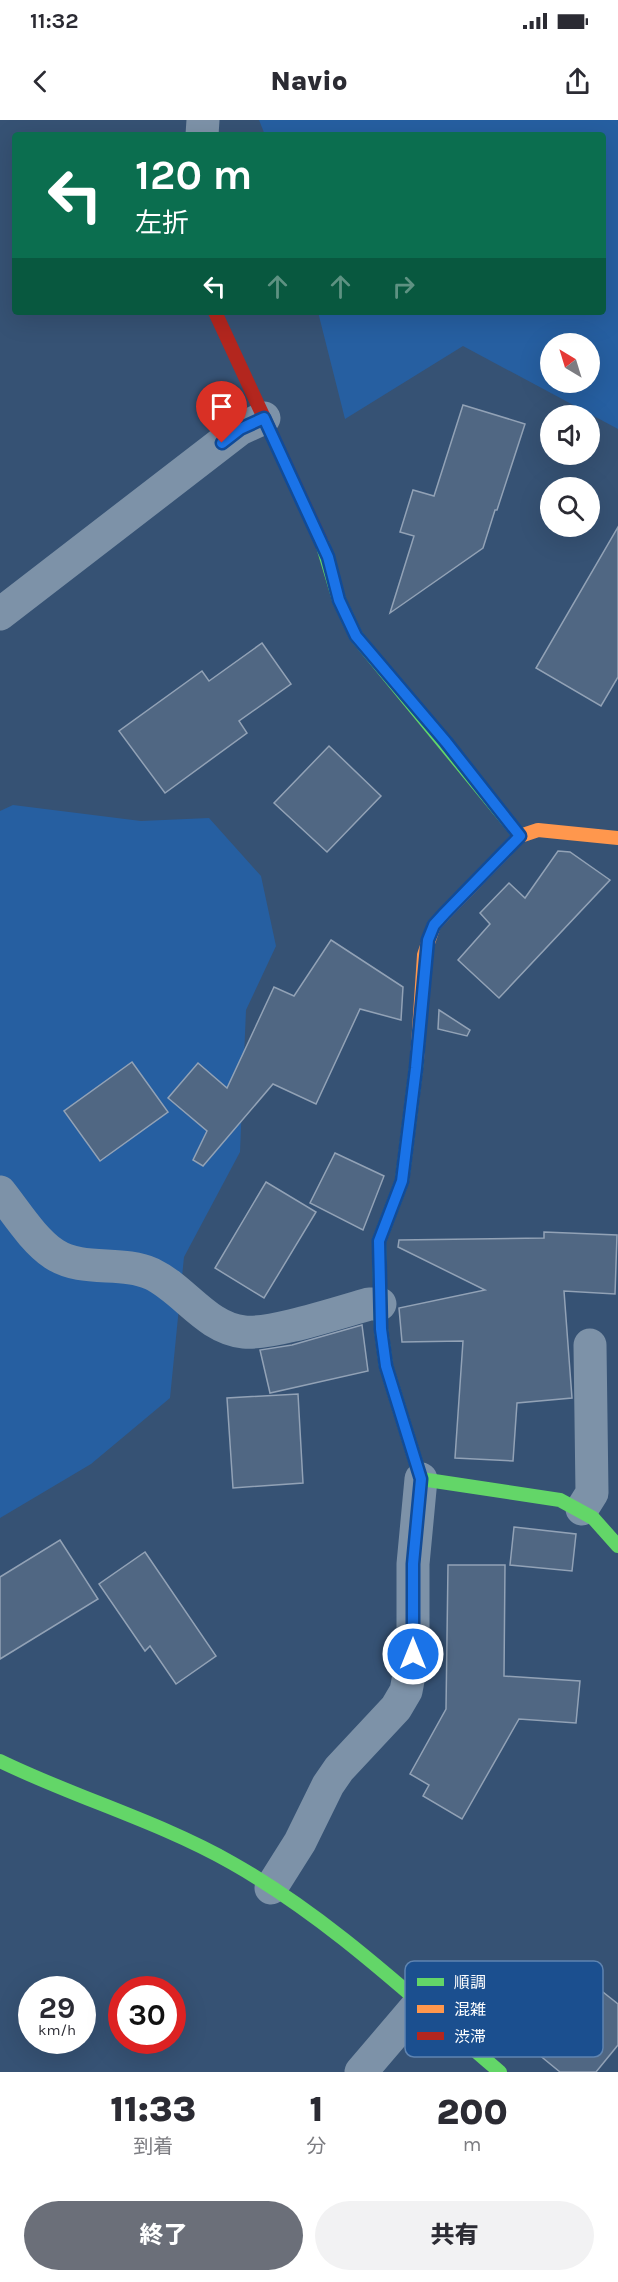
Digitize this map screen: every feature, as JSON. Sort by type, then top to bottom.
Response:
[{"type":"street","points":[[215,315],[328,557],[339,600],[356,636],[446,742],[520,836]]},
{"type":"street","points":[[0,614],[240,429],[264,418]]},
{"type":"street","points":[[271,1888],[300,1842],[318,1801],[339,1769],[384,1723],[406,1691],[413,1654],[413,1564],[421,1479],[386,1366],[380,1304],[379,1241],[402,1181],[428,940],[434,925],[520,836],[538,830],[618,838]]},
{"type":"street","points":[[0,1192],[54,1254],[69,1261],[122,1266],[154,1275],[224,1328],[245,1332],[267,1330],[380,1304]]},
{"type":"street","points":[[582,1509],[592,1493],[590,1345]]},
{"type":"street","points":[[421,1479],[560,1500],[582,1509],[602,1526],[618,1546]]},
{"type":"street","points":[[0,1761],[27,1775],[146,1820],[193,1841],[271,1888],[323,1923],[405,1992]]},
{"type":"street","points":[[361,2072],[405,2020]]},
{"type":"street","points":[[482,2057],[500,2072]]},
{"type":"shaded area","points":[[259,120],[618,120],[618,429],[600,419],[600,405],[573,405],[551,393],[600,393],[600,333],[540,333],[540,387],[463,346],[345,419],[319,315],[606,315],[606,132],[264,132]]},
{"type":"shaded area","points":[[13,805],[141,821],[209,818],[261,876],[276,946],[246,1010],[240,1152],[184,1257],[170,1398],[91,1464],[0,1518],[0,811]]},
{"type":"building","points":[[463,405],[525,424],[497,510],[495,510],[483,548],[390,613],[414,536],[400,532],[413,490],[434,496]]},
{"type":"building","points":[[618,527],[618,677],[601,706],[536,668]]},
{"type":"building","points":[[262,643],[291,684],[239,721],[247,733],[165,793],[119,731],[202,671],[209,681]]},
{"type":"building","points":[[329,746],[381,796],[327,852],[274,803]]},
{"type":"building","points":[[558,851],[570,852],[610,880],[499,998],[458,960],[490,924],[480,913],[509,883],[525,898]]},
{"type":"building","points":[[331,940],[403,987],[401,1020],[360,1009],[316,1104],[273,1084],[203,1166],[193,1160],[207,1131],[168,1098],[198,1063],[227,1088],[274,987],[294,996]]},
{"type":"building","points":[[439,1010],[470,1030],[467,1036],[438,1029]]},
{"type":"building","points":[[132,1062],[168,1112],[100,1161],[64,1111]]},
{"type":"building","points":[[335,1153],[384,1176],[363,1230],[310,1203]]},
{"type":"building","points":[[266,1182],[316,1212],[264,1298],[215,1268]]},
{"type":"building","points":[[544,1232],[617,1235],[615,1294],[564,1291],[572,1398],[517,1403],[513,1461],[455,1458],[463,1341],[402,1342],[399,1308],[485,1290],[398,1247],[399,1240],[544,1238]]},
{"type":"building","points":[[362,1325],[368,1371],[270,1393],[260,1350],[292,1345]]},
{"type":"building","points":[[298,1394],[303,1483],[233,1488],[227,1398]]},
{"type":"building","points":[[514,1527],[576,1534],[572,1571],[510,1565]]},
{"type":"building","points":[[60,1540],[98,1599],[0,1659],[0,1577]]},
{"type":"building","points":[[145,1552],[216,1656],[176,1684],[150,1646],[145,1651],[99,1584]]},
{"type":"building","points":[[448,1565],[505,1565],[504,1676],[580,1681],[576,1723],[519,1719],[462,1819],[423,1796],[429,1785],[410,1774],[446,1709]]},
{"type":"building","points":[[603,1992],[618,2004],[618,2045],[596,2072],[560,2072],[542,2057],[603,2057]]},
{"type":"traffic: fast","points":[[322,543],[339,600],[356,636],[520,836]]},
{"type":"traffic: fast","points":[[417,1060],[402,1181],[379,1241],[381,1329],[386,1366],[421,1479],[560,1500],[593,1518],[618,1546]]},
{"type":"traffic: fast","points":[[0,1761],[146,1822],[232,1863],[304,1909],[405,1990]]},
{"type":"traffic: fast","points":[[483,2057],[500,2072]]},
{"type":"traffic: slow","points":[[417,1060],[424,955],[434,925],[520,836],[538,830],[618,838]]},
{"type":"traffic: jam","points":[[216,315],[322,543]]},
{"type":"route","points":[[222,443],[240,429],[264,418],[328,557],[339,600],[356,636],[446,742],[520,836],[434,925],[428,940],[424,955],[416,1068],[402,1181],[379,1241],[381,1329],[386,1366],[421,1479],[413,1564],[413,1654]]}]
